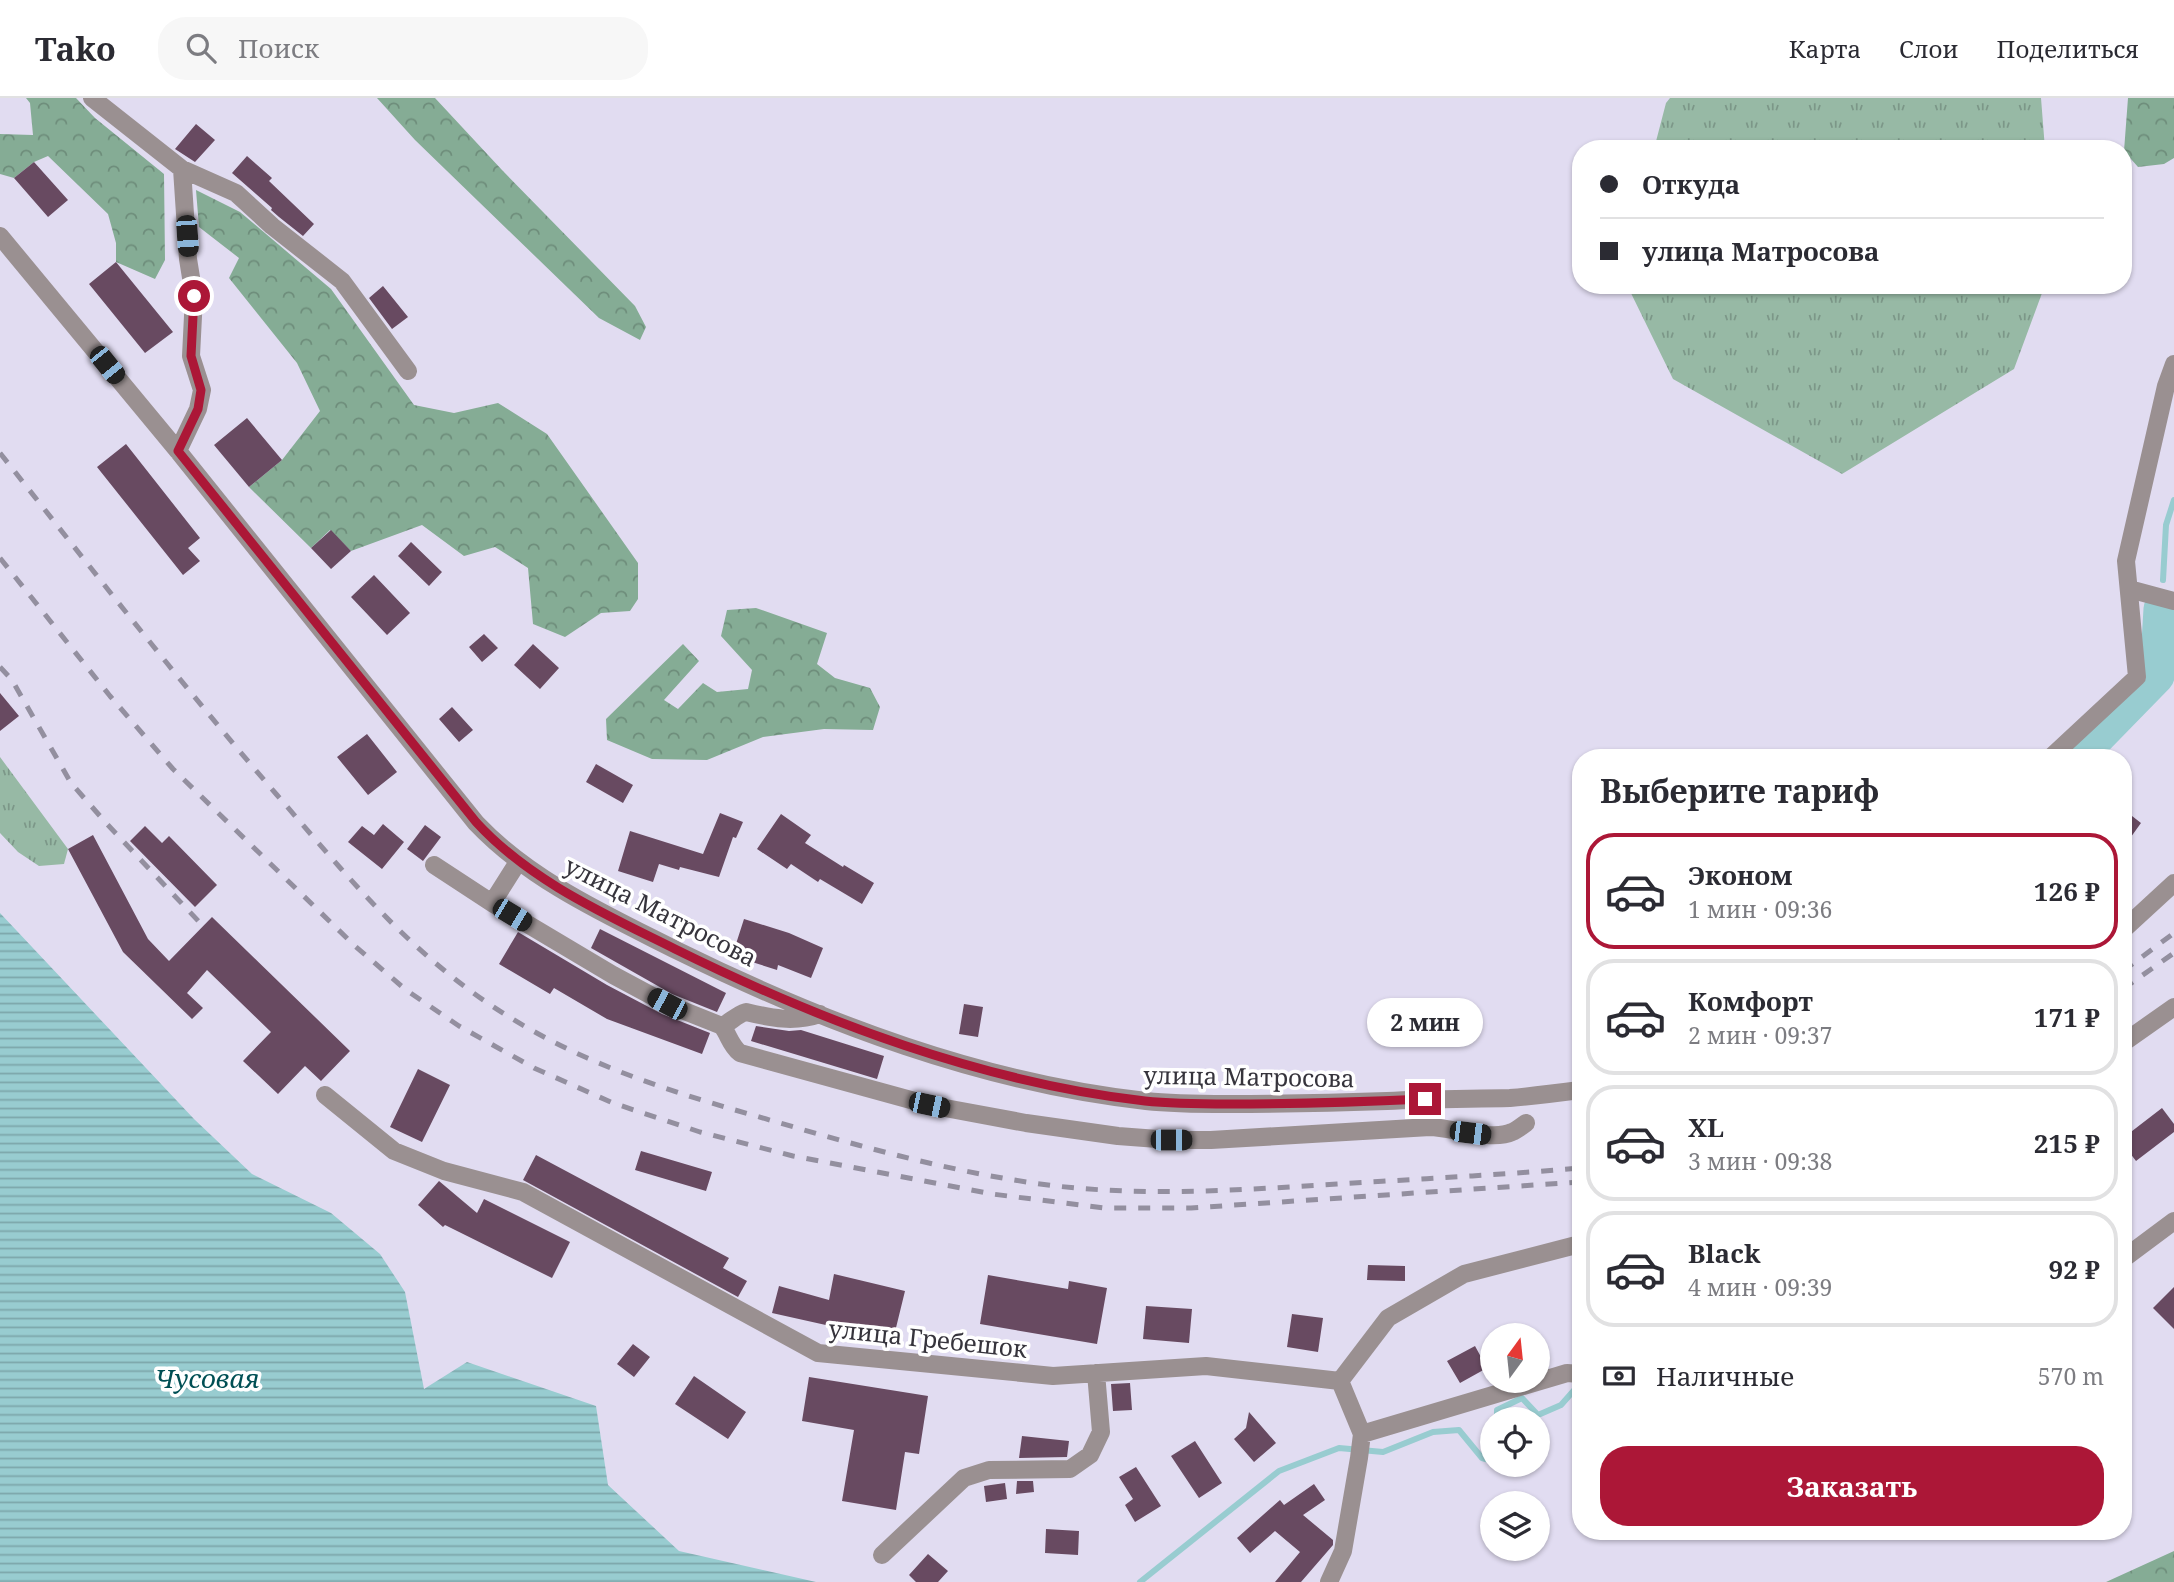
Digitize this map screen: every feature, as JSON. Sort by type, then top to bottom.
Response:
[{"type":"street","points":[[92,98],[182,169],[236,193],[272,226],[342,281],[408,371]]},
{"type":"street","points":[[178,451],[198,409],[201,390],[191,356],[194,296],[188,259],[182,169]]},
{"type":"street","name":"улица Матросова","points":[[0,236],[178,451],[476,822],[496,844],[518,862],[560,889],[722,972],[820,1014],[900,1045],[955,1062],[1059,1087],[1147,1101],[1302,1104],[1512,1097],[1572,1091]]},
{"type":"street","points":[[2060,749],[2137,677],[2126,561],[2166,386],[2174,364]]},
{"type":"street","points":[[2129,589],[2174,601]]},
{"type":"street","points":[[492,903],[518,862]]},
{"type":"street","points":[[434,865],[492,903],[647,993],[722,1026],[728,1033],[733,1048],[740,1053],[876,1092],[976,1114],[1118,1136],[1171,1140],[1430,1127],[1486,1135],[1510,1133],[1527,1123]]},
{"type":"street","points":[[2132,922],[2174,883]]},
{"type":"street","points":[[2132,1037],[2174,1007]]},
{"type":"street","points":[[722,1026],[746,1012],[786,1020],[820,1014]]},
{"type":"street","name":"улица Гребешок","points":[[325,1095],[394,1151],[444,1171],[523,1192],[818,1353],[1053,1376],[1206,1366],[1340,1381]]},
{"type":"street","points":[[2132,1252],[2174,1220]]},
{"type":"street","points":[[1329,1582],[1343,1551],[1362,1434],[1340,1381],[1388,1318],[1464,1274],[1572,1246]]},
{"type":"street","points":[[882,1555],[964,1478],[989,1470],[1070,1469],[1090,1455],[1101,1432],[1096,1373]]},
{"type":"street","points":[[1362,1434],[1572,1373]]},
{"type":"green space","points":[[26,98],[76,98],[95,118],[164,174],[165,260],[155,279],[116,262],[116,243],[108,214],[48,156],[34,162],[14,178],[0,174],[0,134],[33,135],[30,103]]},
{"type":"green space","points":[[377,98],[435,98],[635,306],[646,327],[640,340],[599,318],[415,140]]},
{"type":"green space","points":[[1670,98],[2041,98],[2044,140],[1656,140],[1666,103]]},
{"type":"green space","points":[[2128,98],[2174,98],[2174,158],[2164,164],[2138,167],[2132,160],[2132,140],[2125,140]]},
{"type":"green space","points":[[196,190],[240,212],[331,289],[414,405],[454,413],[498,403],[547,434],[638,563],[638,599],[630,611],[601,613],[565,637],[533,624],[528,568],[495,547],[464,556],[422,525],[351,551],[330,530],[311,548],[249,487],[282,460],[320,411],[297,363],[229,278],[239,258],[199,227]]},
{"type":"green space","points":[[1631,294],[2042,294],[2014,369],[1842,474],[1673,379]]},
{"type":"green space","points":[[756,608],[827,633],[817,664],[835,678],[870,688],[880,707],[873,730],[824,729],[763,737],[707,760],[652,759],[607,740],[606,719],[683,644],[699,661],[664,700],[678,709],[703,683],[717,692],[748,689],[752,670],[721,636],[727,610]]},
{"type":"green space","points":[[0,757],[68,849],[64,864],[39,866],[18,852],[0,833]]},
{"type":"green space","points":[[2174,1551],[2174,1582],[2106,1582]]},
{"type":"water","name":"Чусовая","points":[[0,913],[194,1119],[252,1174],[331,1213],[380,1254],[405,1292],[424,1389],[467,1362],[596,1406],[608,1485],[679,1551],[816,1582],[0,1582]]},
{"type":"building","points":[[196,124],[215,140],[195,162],[175,149]]},
{"type":"building","points":[[247,156],[272,178],[269,181],[314,224],[303,236],[232,173]]},
{"type":"building","points":[[34,162],[68,200],[48,217],[14,178]]},
{"type":"building","points":[[116,262],[173,332],[145,353],[89,284]]},
{"type":"building","points":[[383,286],[408,317],[392,329],[369,298]]},
{"type":"building","points":[[247,418],[282,460],[249,487],[214,445]]},
{"type":"building","points":[[126,444],[200,538],[188,548],[200,561],[183,575],[97,467]]},
{"type":"building","points":[[331,530],[351,551],[331,569],[311,548]]},
{"type":"building","points":[[411,542],[442,572],[429,586],[398,556]]},
{"type":"building","points":[[374,575],[410,613],[387,635],[351,597]]},
{"type":"building","points":[[484,634],[498,648],[482,662],[469,647]]},
{"type":"building","points":[[533,644],[559,668],[540,689],[514,665]]},
{"type":"building","points":[[0,693],[19,716],[0,731]]},
{"type":"building","points":[[452,707],[473,730],[459,742],[439,719]]},
{"type":"building","points":[[367,734],[397,772],[368,795],[337,757]]},
{"type":"building","points":[[596,764],[633,785],[623,803],[586,782]]},
{"type":"building","points":[[720,813],[743,822],[736,838],[733,837],[719,877],[659,864],[653,882],[618,871],[630,831],[703,854]]},
{"type":"building","points":[[781,814],[811,835],[805,843],[874,883],[862,904],[820,879],[818,882],[791,864],[787,869],[757,849]]},
{"type":"building","points":[[2132,816],[2141,823],[2132,836]]},
{"type":"building","points":[[383,824],[404,842],[382,869],[348,842],[362,826],[374,835]]},
{"type":"building","points":[[425,825],[441,837],[423,861],[407,849]]},
{"type":"building","points":[[145,826],[162,843],[169,836],[217,885],[195,907],[130,841]]},
{"type":"building","points":[[93,835],[148,939],[169,961],[212,917],[350,1051],[321,1081],[305,1066],[278,1094],[243,1061],[271,1032],[207,970],[187,993],[203,1008],[192,1019],[123,952],[68,849]]},
{"type":"building","points":[[744,919],[789,933],[823,948],[811,978],[778,965],[777,970],[752,962],[755,953],[735,947]]},
{"type":"building","points":[[600,929],[726,993],[717,1012],[672,994],[591,948]]},
{"type":"building","points":[[518,932],[662,1014],[710,1033],[702,1054],[607,1019],[554,988],[550,994],[499,964]]},
{"type":"building","points":[[964,1004],[983,1007],[978,1037],[959,1034]]},
{"type":"building","points":[[756,1026],[801,1030],[884,1056],[877,1079],[751,1041]]},
{"type":"building","points":[[418,1069],[450,1085],[422,1142],[390,1127]]},
{"type":"building","points":[[2162,1108],[2174,1124],[2174,1132],[2136,1161],[2132,1156],[2132,1131]]},
{"type":"building","points":[[641,1151],[712,1172],[706,1191],[635,1170]]},
{"type":"building","points":[[536,1155],[729,1258],[723,1268],[747,1281],[738,1297],[523,1180]]},
{"type":"building","points":[[439,1181],[477,1213],[484,1199],[570,1242],[552,1278],[445,1225],[443,1227],[418,1205]]},
{"type":"building","points":[[1368,1265],[1405,1266],[1405,1281],[1367,1280]]},
{"type":"building","points":[[834,1274],[905,1291],[893,1340],[772,1313],[779,1286],[829,1300]]},
{"type":"building","points":[[988,1275],[1068,1289],[1069,1281],[1107,1288],[1097,1344],[980,1324]]},
{"type":"building","points":[[2174,1287],[2174,1329],[2153,1308]]},
{"type":"building","points":[[1146,1306],[1192,1309],[1189,1343],[1143,1339]]},
{"type":"building","points":[[1292,1314],[1323,1318],[1318,1352],[1287,1347]]},
{"type":"building","points":[[633,1344],[650,1357],[634,1377],[617,1364]]},
{"type":"building","points":[[1475,1346],[1480,1355],[1480,1372],[1460,1383],[1447,1361]]},
{"type":"building","points":[[694,1376],[746,1412],[728,1439],[675,1404]]},
{"type":"building","points":[[809,1377],[928,1396],[919,1454],[905,1452],[896,1510],[842,1501],[854,1430],[802,1421]]},
{"type":"building","points":[[1130,1383],[1132,1410],[1113,1411],[1111,1384]]},
{"type":"building","points":[[1249,1412],[1276,1443],[1254,1462],[1234,1439],[1246,1428]]},
{"type":"building","points":[[1022,1436],[1069,1441],[1067,1457],[1019,1458]]},
{"type":"building","points":[[1195,1441],[1222,1483],[1199,1498],[1171,1456]]},
{"type":"building","points":[[1136,1467],[1161,1506],[1135,1522],[1125,1505],[1133,1499],[1119,1477]]},
{"type":"building","points":[[1017,1481],[1033,1481],[1034,1492],[1016,1494]]},
{"type":"building","points":[[1005,1483],[1007,1499],[986,1502],[984,1486]]},
{"type":"building","points":[[1314,1484],[1325,1500],[1303,1515],[1333,1540],[1333,1545],[1301,1582],[1275,1582],[1300,1552],[1275,1531],[1250,1553],[1237,1538],[1280,1500],[1284,1505]]},
{"type":"building","points":[[1046,1529],[1079,1531],[1078,1555],[1045,1553]]},
{"type":"building","points":[[928,1554],[948,1571],[938,1582],[916,1582],[909,1575]]},
{"type":"waterway","points":[[2163,580],[2166,525],[2174,500]]},
{"type":"waterway","points":[[2086,749],[2157,676],[2161,609]]},
{"type":"waterway","points":[[1550,1410],[1561,1405],[1572,1393]]},
{"type":"waterway","points":[[1503,1407],[1522,1398],[1530,1407]]},
{"type":"waterway","points":[[1140,1582],[1279,1471],[1339,1448],[1383,1452],[1433,1432],[1459,1430],[1480,1456]]},
{"type":"railway","points":[[0,453],[206,711],[378,909],[445,971],[481,998],[517,1022],[593,1060],[672,1090],[864,1147],[974,1173],[1084,1189],[1156,1192],[1228,1190],[1572,1169]]},
{"type":"railway","points":[[0,558],[110,696],[173,769],[355,946],[406,990],[459,1026],[534,1068],[613,1103],[700,1132],[793,1156],[992,1194],[1104,1208],[1191,1208],[1572,1183]]},
{"type":"railway","points":[[0,667],[12,680],[71,783],[203,926]]},
{"type":"railway","points":[[2132,964],[2174,933]]},
{"type":"railway","points":[[2132,983],[2174,953]]},
{"type":"route","points":[[194,296],[191,356],[201,390],[198,409],[178,451],[476,822],[496,844],[518,862],[608,916],[722,972],[900,1045],[955,1062],[1059,1087],[1147,1101],[1302,1104],[1425,1099]]}]
